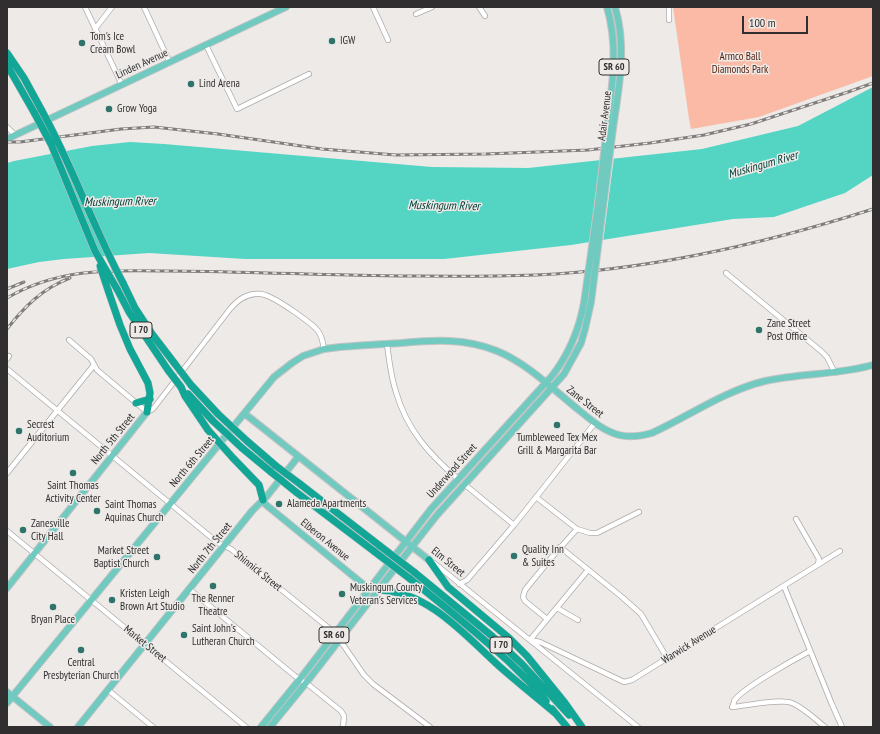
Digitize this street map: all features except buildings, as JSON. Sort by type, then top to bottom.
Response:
[{"type":"highway","name":"I 70","points":[[7,53],[39,112],[50,144],[95,251],[129,312],[181,387],[213,421],[242,448],[296,492],[455,614],[493,648],[543,697],[567,727]]},
{"type":"highway","name":"I 70","points":[[7,65],[60,144],[110,259],[135,308],[152,334],[191,385],[218,414],[276,466],[460,608],[492,636],[522,664],[581,727]]},
{"type":"highway","points":[[95,251],[120,325],[130,349],[148,383],[150,392],[148,412]]},
{"type":"highway","points":[[181,387],[185,396],[208,430],[259,485],[262,500]]},
{"type":"highway","points":[[136,403],[150,399]]},
{"type":"highway","points":[[429,560],[443,581],[453,592],[509,638],[527,656],[565,703],[581,727]]},
{"type":"highway","points":[[378,590],[392,591],[403,594],[432,608],[447,618],[555,713]]},
{"type":"main road","name":"Linden Avenue","points":[[7,139],[286,7]]},
{"type":"main road","name":"Adair Avenue","points":[[601,204],[610,128],[615,56],[614,39],[607,7]]},
{"type":"main road","name":"Adair Avenue","points":[[610,128],[622,59],[621,37],[615,7]]},
{"type":"main road","name":"Underwood Street","points":[[270,727],[306,684],[412,546],[464,484],[552,389],[564,374],[586,329],[587,303],[601,204]]},
{"type":"main road","name":"Underwood Street","points":[[260,727],[300,679],[432,509],[558,369],[572,343],[587,303]]},
{"type":"main road","name":"Zane Street","points":[[324,349],[441,340],[474,343],[507,356],[525,366],[595,423],[610,432],[630,436],[644,435],[661,429],[711,402],[763,382],[797,375],[853,371],[873,365]]},
{"type":"main road","name":"North 6th Street","points":[[7,703],[10,694],[92,600],[274,377],[303,356],[324,349]]},
{"type":"main road","name":"North 5th Street","points":[[7,588],[148,412]]},
{"type":"main road","name":"Elm Street","points":[[244,414],[429,560]]},
{"type":"main road","name":"North 7th Street","points":[[78,727],[298,457]]},
{"type":"main road","name":"Elberon Avenue","points":[[262,500],[369,589]]},
{"type":"main road","points":[[369,589],[378,590]]},
{"type":"main road","points":[[10,694],[50,727]]},
{"type":"street","points":[[85,7],[122,85]]},
{"type":"street","points":[[95,29],[112,7]]},
{"type":"street","points":[[144,7],[170,63]]},
{"type":"street","points":[[373,7],[388,40]]},
{"type":"street","points":[[416,14],[432,7]]},
{"type":"street","points":[[479,7],[485,16]]},
{"type":"street","points":[[668,7],[669,20]]},
{"type":"street","points":[[206,45],[238,109],[309,74]]},
{"type":"street","points":[[7,127],[15,136]]},
{"type":"street","points":[[726,273],[822,351],[827,357],[835,373]]},
{"type":"street","name":"North 5th Street","points":[[148,412],[153,410],[238,300],[243,297],[263,294],[271,297],[314,327],[321,336],[324,349]]},
{"type":"street","points":[[69,340],[91,360],[97,370],[148,412]]},
{"type":"street","points":[[387,344],[395,390],[407,420],[414,433],[430,454],[458,479]]},
{"type":"street","points":[[7,473],[94,365]]},
{"type":"street","name":"Shinnick Street","points":[[7,369],[218,543],[235,552],[335,633],[358,668],[368,679],[430,727]]},
{"type":"street","points":[[460,584],[467,580],[514,525],[595,423]]},
{"type":"street","points":[[464,484],[514,525]]},
{"type":"street","points":[[536,497],[577,529],[590,533],[597,533],[638,512]]},
{"type":"street","points":[[796,520],[819,559],[818,564]]},
{"type":"street","points":[[547,619],[525,601],[523,597],[524,593],[560,547],[577,529]]},
{"type":"street","name":"Market Street","points":[[7,531],[246,727]]},
{"type":"street","points":[[560,547],[641,614],[667,658]]},
{"type":"street","name":"Warwick Avenue","points":[[530,640],[540,642],[624,682],[632,680],[840,551]]},
{"type":"street","name":"Elm Street","points":[[429,560],[638,727]]},
{"type":"street","points":[[530,640],[588,570]]},
{"type":"street","points":[[784,586],[842,727]]},
{"type":"street","points":[[189,589],[341,711],[344,716],[343,727]]},
{"type":"street","points":[[557,608],[578,620]]},
{"type":"street","points":[[810,651],[790,661],[754,685],[736,699],[732,707],[778,701],[788,702],[803,710],[825,727]]},
{"type":"street","points":[[108,690],[153,727]]},
{"type":"green space","name":"Armco Ball Diamonds Park","points":[[673,7],[873,7],[873,76],[759,117],[691,129]]},
{"type":"water","name":"Muskingum River","points":[[873,87],[873,175],[845,193],[774,217],[733,219],[571,245],[444,259],[245,259],[149,253],[64,259],[39,262],[7,269],[7,163],[14,161],[92,146],[130,142],[432,167],[528,168],[702,149],[798,126]]},
{"type":"pier","points":[[614,157],[603,242],[589,244],[600,159]]},
{"type":"railway","points":[[7,142],[20,142],[121,129],[154,127],[218,134],[322,149],[396,155],[486,154],[588,150],[704,135],[751,124],[873,83]]},
{"type":"railway","points":[[7,298],[26,288],[45,281],[65,276],[104,271],[503,276],[536,275],[622,268],[749,244],[832,222],[873,209]]},
{"type":"railway","points":[[7,329],[20,313],[35,299],[51,287],[70,278]]},
{"type":"railway","points":[[7,289],[24,282]]},
{"type":"place","name":"IGW","points":[[332,41]]},
{"type":"place","name":"Tom's Ice Cream Bowl","points":[[82,43]]},
{"type":"place","name":"Lind Arena","points":[[191,84]]},
{"type":"place","name":"Grow Yoga","points":[[109,109]]},
{"type":"place","name":"Zane Street Post Office","points":[[759,330]]},
{"type":"place","name":"Tumbleweed Tex Mex Grill & Margarita Bar","points":[[557,425]]},
{"type":"place","name":"Secrest Auditorium","points":[[19,431]]},
{"type":"place","name":"Saint Thomas Activity Center","points":[[73,473]]},
{"type":"place","name":"Alameda Apartments","points":[[279,504]]},
{"type":"place","name":"Saint Thomas Aquinas Church","points":[[97,511]]},
{"type":"place","name":"Zanesville City Hall","points":[[23,530]]},
{"type":"place","name":"Quality Inn & Suites","points":[[514,556]]},
{"type":"place","name":"Market Street Baptist Church","points":[[157,557]]},
{"type":"place","name":"The Renner Theatre","points":[[213,586]]},
{"type":"place","name":"Muskingum County Veteran's Services","points":[[342,594]]},
{"type":"place","name":"Kristen Leigh Brown Art Studio","points":[[112,600]]},
{"type":"place","name":"Bryan Place","points":[[53,607]]},
{"type":"place","name":"Saint John's Lutheran Church","points":[[184,635]]},
{"type":"place","name":"Central Presbyterian Church","points":[[81,650]]}]
